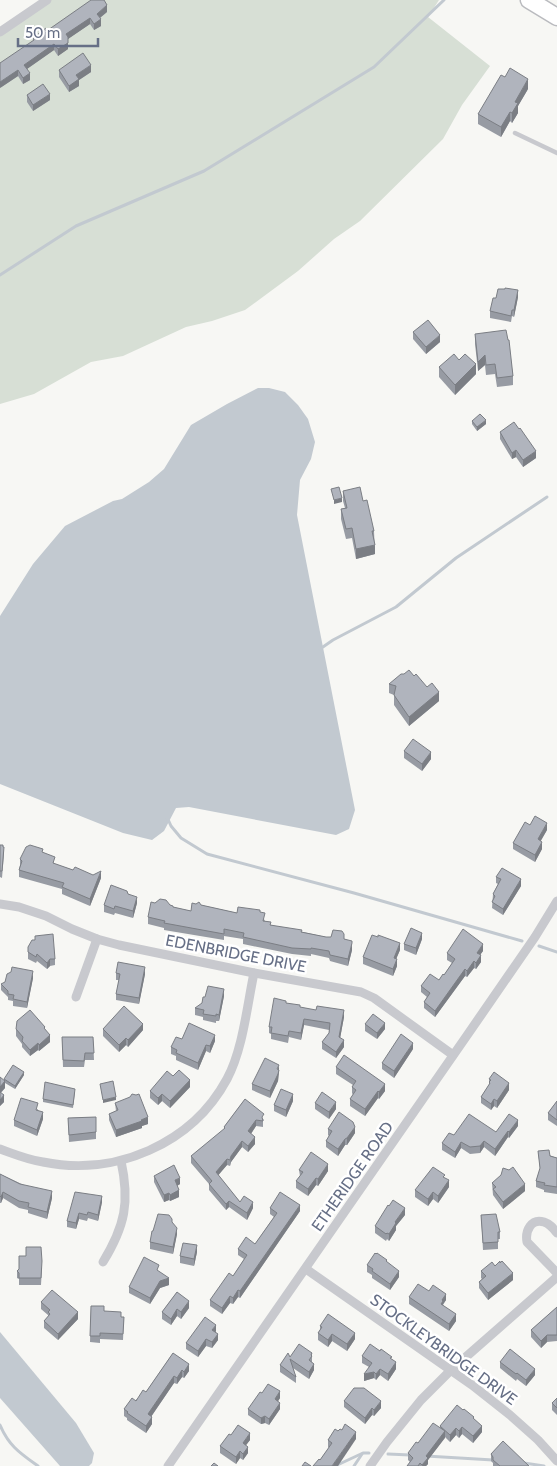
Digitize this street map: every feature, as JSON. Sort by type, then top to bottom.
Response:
[{"type":"highway","points":[[529,0],[557,17]]},
{"type":"street","points":[[1,30],[47,0]]},
{"type":"street","name":"ETHERIDGE ROAD","points":[[168,1466],[535,937],[557,901]]},
{"type":"street","name":"EDENBRIDGE DRIVE","points":[[0,904],[19,907],[46,916],[97,939],[254,973],[361,992],[382,1003],[453,1055]]},
{"type":"street","points":[[76,997],[97,939]]},
{"type":"street","points":[[0,1149],[44,1163],[69,1165],[107,1164],[148,1152],[172,1139],[194,1122],[212,1102],[227,1078],[238,1052],[254,973]]},
{"type":"street","points":[[103,1262],[115,1243],[123,1221],[126,1199],[121,1161]]},
{"type":"street","points":[[557,1233],[552,1226],[539,1221],[531,1224],[527,1229],[526,1236],[527,1242],[557,1273]]},
{"type":"street","name":"STOCKLEYBRIDGE DRIVE","points":[[306,1268],[472,1385],[510,1415],[557,1460]]},
{"type":"street","points":[[370,1466],[412,1410],[451,1370],[557,1277]]},
{"type":"lane","points":[[515,133],[557,153]]},
{"type":"shaded area","points":[[50,0],[439,0],[428,17],[490,66],[462,105],[443,139],[360,221],[334,239],[298,271],[245,310],[186,327],[123,356],[91,362],[34,394],[0,404],[0,34]]},
{"type":"shaded area","points":[[258,388],[269,388],[285,392],[308,419],[315,442],[311,459],[300,480],[297,515],[355,810],[349,829],[336,835],[189,807],[176,808],[164,831],[152,840],[123,833],[0,784],[0,616],[33,564],[65,526],[113,501],[122,499],[149,482],[164,469],[191,425]]},
{"type":"shaded area","points":[[0,1332],[76,1423],[94,1453],[92,1463],[89,1466],[60,1466],[0,1398]]},
{"type":"building","points":[[91,0],[104,0],[107,5],[97,14],[101,19],[94,24],[90,18],[66,34],[68,43],[58,49],[54,44],[24,65],[30,73],[23,78],[18,70],[0,82],[0,63],[34,40],[33,38],[46,28],[48,30]]},
{"type":"building","points":[[83,53],[91,65],[76,75],[79,79],[69,86],[59,70]]},
{"type":"building","points":[[510,68],[528,79],[515,102],[518,103],[501,127],[478,114],[501,75],[505,77]]},
{"type":"building","points":[[43,84],[50,94],[33,105],[27,95]]},
{"type":"building","points":[[498,289],[518,290],[511,316],[490,311],[493,298],[496,298]]},
{"type":"building","points":[[428,320],[440,335],[426,347],[413,332]]},
{"type":"building","points":[[506,330],[513,376],[497,378],[495,364],[486,365],[485,355],[478,362],[475,334]]},
{"type":"building","points":[[454,354],[459,360],[465,354],[476,364],[455,385],[439,367]]},
{"type":"building","points":[[480,414],[486,420],[477,427],[472,421]]},
{"type":"building","points":[[514,422],[536,451],[523,460],[516,450],[512,453],[500,432]]},
{"type":"building","points":[[339,487],[342,498],[334,500],[331,489]]},
{"type":"building","points":[[360,487],[363,501],[367,500],[375,545],[356,549],[352,528],[346,529],[341,509],[347,508],[343,491]]},
{"type":"building","points":[[409,670],[414,676],[416,674],[427,687],[432,683],[439,692],[409,717],[394,695],[396,686],[389,684]]},
{"type":"building","points":[[413,739],[431,752],[422,764],[404,751]]},
{"type":"building","points":[[535,816],[547,823],[538,839],[542,842],[535,855],[513,843],[525,822],[530,825]]},
{"type":"building","points":[[0,845],[4,847],[2,871],[0,871]]},
{"type":"building","points":[[30,845],[43,849],[42,852],[55,857],[53,863],[73,870],[75,867],[93,875],[101,871],[90,899],[62,887],[64,883],[19,870],[22,861],[20,859],[26,847]]},
{"type":"building","points":[[502,868],[521,879],[503,909],[492,902],[495,896],[493,894],[501,879],[496,877]]},
{"type":"building","points":[[111,885],[137,897],[133,911],[115,906],[114,909],[104,905]]},
{"type":"building","points":[[160,899],[166,900],[173,907],[191,911],[192,903],[196,904],[199,902],[201,905],[237,913],[238,907],[260,910],[260,912],[265,913],[263,921],[271,922],[270,925],[302,930],[301,932],[326,937],[331,937],[333,930],[342,931],[344,939],[352,941],[348,959],[330,955],[329,951],[311,948],[292,948],[243,937],[244,933],[224,929],[224,934],[164,923],[165,921],[148,917],[151,902],[155,903]]},
{"type":"building","points":[[411,928],[422,933],[416,948],[404,944]]},
{"type":"building","points":[[463,929],[483,944],[477,953],[481,955],[476,963],[474,961],[467,971],[465,969],[435,1011],[424,1002],[430,993],[421,986],[430,974],[439,980],[444,975],[455,959],[447,953]]},
{"type":"building","points":[[53,934],[55,959],[50,959],[47,963],[37,954],[36,957],[28,952],[28,947],[32,940],[35,940],[35,936]]},
{"type":"building","points":[[372,935],[378,937],[378,935],[400,943],[394,958],[397,959],[393,969],[363,957]]},
{"type":"building","points":[[118,962],[145,967],[139,998],[116,994],[120,974],[116,973]]},
{"type":"building","points":[[12,967],[33,971],[27,1002],[13,999],[14,995],[8,994],[8,991],[1,984],[5,982],[7,974],[11,972]]},
{"type":"building","points":[[208,986],[224,989],[219,1015],[216,1014],[216,1016],[203,1014],[204,1010],[195,1008],[202,1003]]},
{"type":"building","points":[[274,998],[286,1001],[286,1003],[300,1005],[300,1007],[316,1010],[317,1006],[344,1010],[339,1037],[344,1040],[336,1052],[322,1042],[329,1033],[330,1023],[304,1019],[301,1033],[289,1031],[288,1036],[271,1033],[272,1027],[269,1027]]},
{"type":"building","points":[[124,1006],[143,1024],[128,1040],[126,1038],[119,1045],[103,1029]]},
{"type":"building","points":[[30,1010],[50,1035],[30,1050],[22,1041],[23,1037],[16,1029],[17,1021]]},
{"type":"building","points":[[373,1014],[385,1023],[377,1033],[365,1024]]},
{"type":"building","points":[[189,1023],[215,1035],[210,1046],[206,1045],[198,1063],[176,1053],[177,1050],[171,1047],[176,1037],[182,1039]]},
{"type":"building","points":[[401,1034],[413,1043],[394,1071],[382,1063]]},
{"type":"building","points":[[62,1037],[93,1037],[94,1053],[85,1053],[84,1061],[63,1060]]},
{"type":"building","points":[[344,1055],[385,1084],[365,1109],[350,1099],[356,1090],[352,1087],[356,1081],[336,1067]]},
{"type":"building","points":[[265,1058],[279,1065],[277,1069],[279,1070],[278,1074],[270,1091],[252,1084]]},
{"type":"building","points":[[13,1065],[24,1072],[15,1086],[4,1079]]},
{"type":"building","points":[[179,1070],[190,1080],[170,1101],[162,1094],[158,1098],[150,1091],[167,1071],[173,1076]]},
{"type":"building","points":[[494,1072],[509,1083],[497,1101],[494,1099],[491,1104],[481,1097],[490,1083],[491,1080],[489,1079]]},
{"type":"building","points":[[0,1077],[5,1081],[0,1087]]},
{"type":"building","points":[[113,1081],[116,1097],[103,1100],[100,1084]]},
{"type":"building","points":[[45,1082],[75,1089],[73,1105],[43,1099]]},
{"type":"building","points":[[281,1089],[293,1094],[286,1110],[274,1105]]},
{"type":"building","points":[[0,1092],[4,1095],[0,1100]]},
{"type":"building","points":[[322,1092],[336,1102],[329,1112],[315,1103]]},
{"type":"building","points":[[132,1094],[139,1094],[148,1117],[116,1130],[109,1114],[118,1110],[115,1103],[130,1097]]},
{"type":"building","points":[[21,1098],[38,1103],[36,1110],[43,1112],[37,1130],[14,1120]]},
{"type":"building","points":[[245,1099],[264,1114],[262,1117],[263,1121],[256,1120],[248,1131],[255,1137],[248,1146],[242,1141],[230,1160],[227,1159],[216,1172],[240,1202],[244,1196],[253,1202],[247,1213],[229,1201],[226,1204],[209,1184],[212,1181],[191,1156],[225,1128]]},
{"type":"building","points":[[557,1101],[557,1120],[548,1113]]},
{"type":"building","points":[[339,1112],[353,1122],[355,1127],[338,1149],[326,1141],[332,1131],[328,1129]]},
{"type":"building","points":[[469,1114],[496,1132],[509,1114],[518,1120],[495,1149],[484,1141],[480,1146],[470,1147],[461,1142],[455,1152],[442,1143],[449,1133],[454,1135]]},
{"type":"building","points":[[96,1117],[96,1132],[69,1135],[68,1118]]},
{"type":"building","points":[[549,1150],[550,1156],[557,1158],[557,1187],[544,1185],[545,1183],[536,1181],[540,1168],[538,1151]]},
{"type":"building","points":[[311,1152],[328,1164],[318,1179],[316,1178],[308,1189],[296,1181],[303,1172],[299,1170]]},
{"type":"building","points":[[174,1165],[180,1178],[175,1180],[179,1190],[170,1195],[169,1193],[164,1195],[154,1176]]},
{"type":"building","points":[[433,1167],[449,1180],[438,1196],[433,1192],[428,1199],[415,1190]]},
{"type":"building","points":[[513,1167],[525,1184],[503,1202],[493,1189],[496,1187],[492,1183],[501,1175],[503,1168],[509,1170]]},
{"type":"building","points":[[0,1174],[20,1184],[52,1191],[47,1212],[28,1207],[29,1203],[19,1201],[3,1192],[1,1197]]},
{"type":"building","points":[[75,1192],[102,1196],[98,1215],[88,1212],[87,1215],[79,1213],[76,1223],[67,1221]]},
{"type":"building","points":[[280,1192],[300,1205],[240,1291],[238,1290],[233,1298],[230,1296],[222,1308],[210,1300],[229,1273],[233,1276],[247,1255],[238,1249],[246,1237],[255,1244],[277,1213],[270,1208]]},
{"type":"building","points":[[393,1200],[405,1208],[389,1234],[386,1234],[375,1226]]},
{"type":"building","points":[[158,1214],[169,1215],[177,1228],[173,1247],[150,1242]]},
{"type":"building","points":[[496,1214],[500,1232],[498,1232],[498,1242],[483,1243],[481,1215]]},
{"type":"building","points":[[183,1243],[197,1245],[194,1259],[180,1256]]},
{"type":"building","points":[[26,1247],[41,1247],[41,1278],[19,1278],[17,1271],[19,1269],[19,1256],[26,1256]]},
{"type":"building","points":[[375,1253],[387,1260],[399,1271],[390,1284],[367,1265]]},
{"type":"building","points":[[144,1257],[159,1265],[157,1270],[169,1278],[160,1281],[150,1298],[129,1287]]},
{"type":"building","points":[[500,1261],[513,1273],[488,1293],[479,1282],[486,1276],[481,1271],[492,1262],[495,1266]]},
{"type":"building","points":[[418,1284],[429,1291],[433,1285],[446,1294],[441,1304],[456,1314],[449,1324],[409,1297]]},
{"type":"building","points":[[52,1290],[78,1312],[58,1334],[44,1321],[50,1314],[48,1312],[50,1310],[41,1302]]},
{"type":"building","points":[[177,1292],[189,1301],[181,1312],[177,1309],[171,1319],[162,1312]]},
{"type":"building","points":[[91,1306],[104,1306],[104,1311],[121,1312],[121,1317],[124,1317],[123,1334],[100,1333],[100,1336],[90,1336]]},
{"type":"building","points":[[557,1307],[557,1335],[547,1335],[541,1341],[531,1330]]},
{"type":"building","points":[[328,1314],[355,1333],[347,1344],[332,1334],[328,1340],[318,1333]]},
{"type":"building","points":[[205,1317],[216,1325],[212,1330],[218,1334],[212,1342],[206,1339],[198,1351],[186,1343]]},
{"type":"building","points":[[299,1344],[312,1353],[309,1360],[314,1364],[309,1372],[290,1359],[296,1377],[280,1365],[288,1353],[290,1357]]},
{"type":"building","points":[[370,1344],[380,1351],[381,1349],[396,1362],[388,1374],[380,1369],[376,1374],[374,1372],[364,1374],[372,1363],[362,1356]]},
{"type":"building","points":[[510,1349],[535,1369],[526,1380],[500,1362]]},
{"type":"building","points":[[173,1353],[189,1364],[177,1378],[174,1376],[148,1414],[152,1417],[146,1426],[124,1409],[132,1398],[136,1401],[143,1390],[146,1392]]},
{"type":"building","points":[[268,1384],[280,1391],[275,1399],[280,1403],[269,1419],[265,1416],[261,1418],[248,1409]]},
{"type":"building","points":[[354,1388],[364,1388],[381,1401],[374,1410],[372,1408],[365,1418],[344,1401]]},
{"type":"building","points":[[557,1398],[557,1408],[552,1403]]},
{"type":"building","points":[[457,1405],[474,1417],[482,1426],[473,1436],[462,1427],[459,1431],[456,1428],[450,1435],[440,1426]]},
{"type":"building","points":[[433,1423],[445,1431],[426,1456],[428,1458],[422,1465],[420,1463],[418,1466],[407,1466],[413,1458],[408,1453]]},
{"type":"building","points":[[345,1424],[356,1432],[332,1466],[313,1466],[320,1460],[332,1443],[328,1440],[335,1429],[338,1431],[342,1430]]},
{"type":"building","points":[[238,1425],[250,1433],[243,1443],[248,1447],[243,1454],[240,1451],[236,1457],[220,1446]]},
{"type":"building","points":[[503,1441],[529,1466],[500,1466],[493,1460],[491,1454]]},
{"type":"building","points":[[305,1462],[311,1466],[302,1466]]},
{"type":"waterway","points":[[0,275],[76,226],[204,171],[374,67],[444,0]]},
{"type":"waterway","points":[[320,649],[333,640],[396,607],[456,558],[547,497]]},
{"type":"waterway","points":[[167,817],[171,826],[181,838],[207,854],[354,893],[522,941]]},
{"type":"waterway","points":[[539,946],[557,952]]},
{"type":"waterway","points":[[0,1425],[11,1444],[38,1466]]},
{"type":"waterway","points":[[335,1466],[363,1453],[369,1453]]},
{"type":"waterway","points":[[354,1466],[362,1454]]},
{"type":"waterway","points":[[388,1454],[410,1455]]},
{"type":"waterway","points":[[426,1456],[493,1460]]},
{"type":"waterway","points":[[524,1463],[544,1466]]}]
